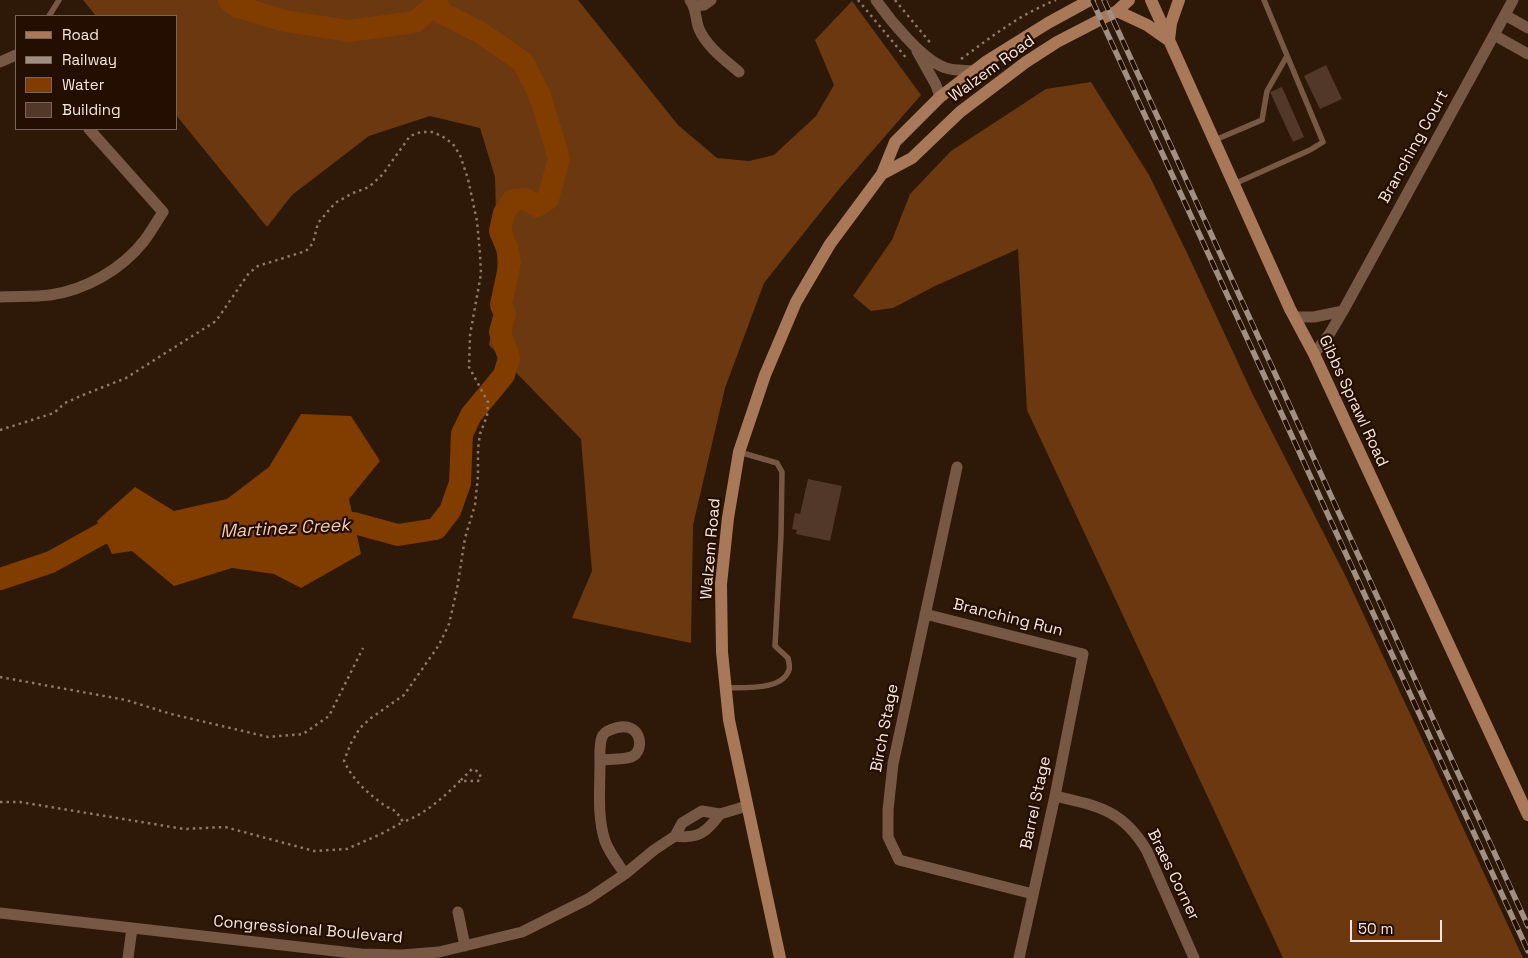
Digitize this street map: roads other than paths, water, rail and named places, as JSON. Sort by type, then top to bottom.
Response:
[{"type":"main road","name":"Walzem Road","points":[[780,958],[729,720],[722,652],[721,584],[728,518],[739,452],[765,375],[796,302],[830,244],[882,174],[895,142],[940,98],[974,71],[1031,33],[1090,0]]},
{"type":"main road","name":"Walzem Road","points":[[882,174],[912,158],[960,112],[1018,67],[1057,42],[1117,11],[1129,0]]},
{"type":"main road","name":"Gibbs Sprawl Road","points":[[1151,0],[1295,317],[1314,354],[1528,815]]},
{"type":"main road","points":[[1117,11],[1153,28],[1169,40],[1179,0]]},
{"type":"street","points":[[711,0],[704,5],[692,3],[698,26],[715,50],[739,72]]},
{"type":"street","points":[[876,0],[914,46],[936,85],[940,98]]},
{"type":"street","name":"Branching Court","points":[[1314,354],[1330,333],[1343,311],[1513,0]]},
{"type":"street","points":[[1505,15],[1528,28]]},
{"type":"street","points":[[1494,35],[1528,54]]},
{"type":"street","points":[[914,46],[945,68],[974,71]]},
{"type":"street","points":[[0,62],[15,54]]},
{"type":"street","points":[[0,297],[50,294],[75,288],[96,280],[124,262],[144,241],[163,212],[90,130]]},
{"type":"street","points":[[1295,317],[1314,317],[1343,311]]},
{"type":"street","name":"Birch Stage","points":[[957,467],[892,764],[888,837],[899,860],[1033,894]]},
{"type":"street","name":"Branching Run","points":[[925,614],[1083,654]]},
{"type":"street","name":"Barrel Stage","points":[[1019,958],[1055,796],[1083,654]]},
{"type":"street","points":[[600,760],[600,820],[606,842],[625,874]]},
{"type":"street","name":"Braes Corner","points":[[1055,796],[1102,808],[1114,814],[1134,832],[1147,851],[1194,958]]},
{"type":"street","name":"Congressional Boulevard","points":[[0,913],[361,954],[402,956],[439,952],[530,928],[588,899],[625,874],[674,836],[682,822],[702,811],[720,814],[747,806]]},
{"type":"street","name":"Congressional Boulevard","points":[[674,836],[690,838],[709,828],[720,814]]},
{"type":"street","points":[[458,912],[465,946]]},
{"type":"street","points":[[128,958],[132,928]]},
{"type":"street","points":[[280,958],[282,946]]},
{"type":"lane","points":[[50,15],[59,0]]},
{"type":"lane","points":[[1234,184],[1310,150],[1323,142],[1264,0]]},
{"type":"lane","points":[[1215,140],[1262,120],[1268,91],[1287,56]]},
{"type":"lane","points":[[726,688],[774,685],[784,678],[789,669],[788,658],[775,646],[781,535],[782,472],[777,463],[739,452]]},
{"type":"water","points":[[301,414],[351,416],[380,461],[349,499],[361,554],[301,588],[274,574],[232,568],[174,586],[132,551],[112,554],[97,521],[135,487],[174,511],[227,499],[269,467]]},
{"type":"waterway","name":"Martinez Creek","points":[[229,0],[238,7],[285,21],[349,31],[415,22],[429,10],[439,8],[442,13],[481,33],[523,62],[540,96],[559,158],[548,199],[537,206],[525,199],[513,200],[504,213],[500,231],[510,262],[501,305],[505,314],[500,332],[509,358],[504,375],[471,415],[462,434],[460,483],[450,511],[436,529],[398,535],[354,523],[324,525]]},
{"type":"waterway","name":"Martinez Creek","points":[[0,579],[51,562],[103,533],[133,534]]},
{"type":"railway","points":[[1092,0],[1528,951]]},
{"type":"railway","points":[[1104,0],[1528,926]]}]
